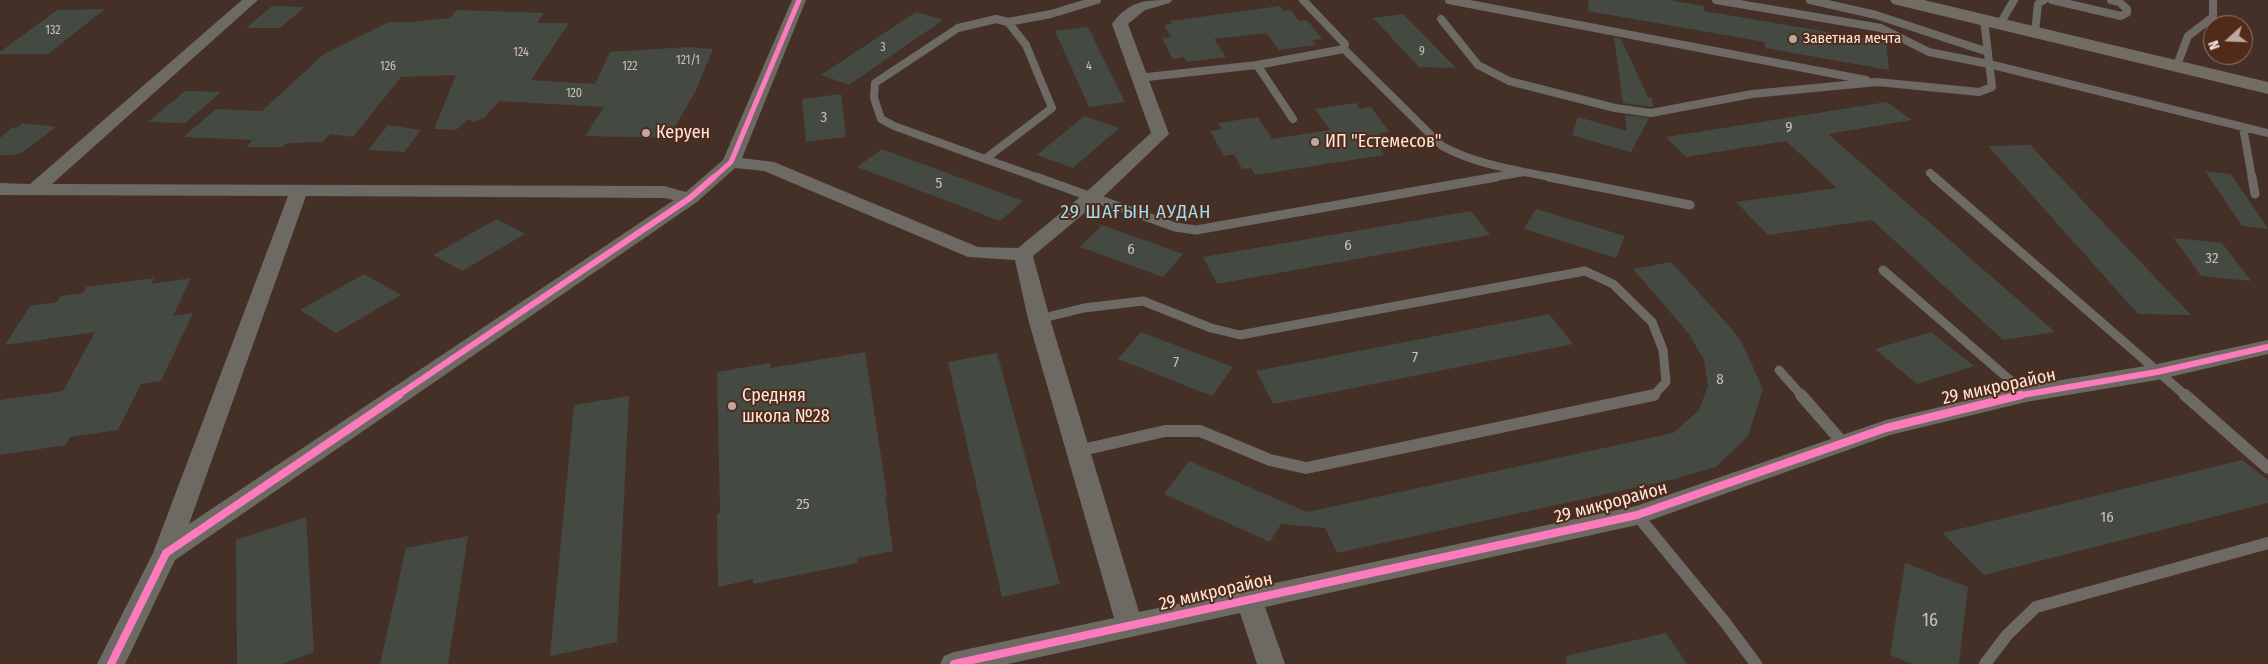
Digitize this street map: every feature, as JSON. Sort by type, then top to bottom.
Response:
[{"type":"main road","points":[[1900,0],[1993,19],[2177,62],[2268,80]]},
{"type":"main road","points":[[1927,0],[1993,19]]},
{"type":"main road","points":[[2177,62],[2268,88]]},
{"type":"street","points":[[35,189],[251,0]]},
{"type":"street","points":[[166,553],[690,198],[731,162],[799,0]]},
{"type":"street","points":[[731,162],[768,166],[975,253],[1023,254],[1092,197],[1160,134],[1138,78],[1120,24],[1132,10],[1147,1]]},
{"type":"street","points":[[0,189],[664,192],[690,198]]},
{"type":"street","points":[[111,664],[166,553],[298,190]]},
{"type":"street","points":[[1023,254],[1039,319],[1130,627]]},
{"type":"street","name":"29 микрорайон","points":[[954,664],[1638,515],[1886,428],[2026,394],[2157,372],[2268,347]]},
{"type":"street","points":[[1249,600],[1271,664]]},
{"type":"lane","points":[[1097,0],[1051,14],[1008,22],[996,19],[958,28],[875,83],[874,98],[881,119],[894,126],[1175,227],[1196,230],[1524,172]]},
{"type":"lane","points":[[1302,0],[1345,44],[1344,49],[1442,146],[1462,158],[1690,205]]},
{"type":"lane","points":[[1449,0],[1877,82],[1979,92],[1992,87],[1988,52],[1993,19],[2014,0]]},
{"type":"lane","points":[[1716,0],[1881,28],[1929,52],[1989,64],[2268,134]]},
{"type":"lane","points":[[1810,0],[1876,15],[1988,52]]},
{"type":"lane","points":[[2035,29],[2038,4],[2044,0]]},
{"type":"lane","points":[[2052,0],[2074,3],[2120,16],[2127,13],[2127,9],[2119,2],[2111,0]]},
{"type":"lane","points":[[2177,62],[2182,45],[2190,32],[2213,17],[2213,0]]},
{"type":"lane","points":[[1441,19],[1478,65],[1509,81],[1615,108],[1642,112],[1651,113],[1752,94],[1877,82]]},
{"type":"lane","points":[[984,159],[1052,108],[1026,45],[1008,22]]},
{"type":"lane","points":[[1138,78],[1257,65],[1336,52],[1344,49]]},
{"type":"lane","points":[[1257,65],[1293,119]]},
{"type":"lane","points":[[2242,127],[2255,194]]},
{"type":"lane","points":[[1930,173],[2268,468]]},
{"type":"lane","points":[[1884,270],[2026,394]]},
{"type":"lane","points":[[1039,319],[1084,308],[1143,301],[1211,328],[1240,335],[1585,271],[1613,284],[1652,322],[1663,350],[1666,382],[1652,397],[1306,468],[1270,460],[1200,431],[1166,431],[1078,451]]},
{"type":"lane","points":[[1779,370],[1843,443]]},
{"type":"lane","points":[[1638,515],[1724,621],[1756,664]]},
{"type":"lane","points":[[1985,664],[2007,635],[2036,607],[2268,544]]},
{"type":"building","name":"Заветная мечта","points":[[1589,0],[1668,0],[1704,6],[1704,11],[1886,42],[1889,70],[1765,48],[1765,42],[1588,11]]},
{"type":"building","points":[[272,6],[305,7],[280,28],[246,28]]},
{"type":"building","points":[[1280,6],[1284,11],[1291,10],[1299,21],[1307,20],[1322,39],[1312,40],[1316,45],[1279,50],[1266,33],[1214,39],[1226,57],[1187,62],[1184,57],[1173,59],[1162,38],[1171,37],[1164,25],[1172,24],[1170,21]]},
{"type":"building","points":[[105,9],[48,54],[0,54],[0,52],[57,10]]},
{"type":"building","points":[[457,10],[544,13],[537,23],[569,23],[531,80],[595,84],[610,52],[688,47],[713,49],[696,90],[669,138],[585,136],[604,107],[499,101],[485,117],[474,122],[468,119],[456,130],[434,129],[456,75],[401,77],[353,137],[330,134],[323,142],[287,143],[282,147],[246,147],[253,140],[183,137],[216,109],[262,111],[324,54],[389,22],[450,18]]},
{"type":"building","points":[[916,12],[943,20],[849,85],[821,75]]},
{"type":"building","points":[[1403,14],[1456,68],[1419,67],[1373,18]]},
{"type":"building","points":[[1088,27],[1125,102],[1089,107],[1055,31]]},
{"type":"building","points":[[1614,37],[1621,39],[1648,97],[1652,98],[1653,107],[1623,103]]},
{"type":"building","points":[[185,91],[221,92],[185,123],[148,122]]},
{"type":"building","points":[[841,94],[846,137],[806,142],[802,99]]},
{"type":"building","points":[[1887,102],[1912,120],[1828,134],[2055,332],[2003,340],[1872,220],[1768,235],[1736,202],[1837,188],[1786,141],[1686,157],[1666,137]]},
{"type":"building","points":[[1356,103],[1360,109],[1371,107],[1389,132],[1379,133],[1390,148],[1381,149],[1384,155],[1255,175],[1251,168],[1242,169],[1234,154],[1224,156],[1210,131],[1222,129],[1218,123],[1258,117],[1272,139],[1330,130],[1315,109]]},
{"type":"building","points":[[1625,115],[1649,118],[1630,154],[1630,152],[1572,135],[1578,117],[1627,131]]},
{"type":"building","points":[[1084,116],[1119,128],[1073,168],[1037,155]]},
{"type":"building","points":[[22,123],[56,127],[23,152],[14,155],[0,155],[0,138],[11,128],[19,127]]},
{"type":"building","points":[[388,125],[421,130],[404,152],[368,150]]},
{"type":"building","points":[[2030,145],[2191,315],[2138,314],[1988,146]]},
{"type":"building","points":[[882,149],[1023,201],[1000,221],[857,167]]},
{"type":"building","points":[[2205,171],[2231,174],[2268,229],[2242,226]]},
{"type":"building","points":[[1536,209],[1625,236],[1616,258],[1524,229]]},
{"type":"building","points":[[1471,211],[1490,235],[1217,284],[1203,257]]},
{"type":"building","points":[[497,219],[525,234],[462,271],[433,255]]},
{"type":"building","points":[[1102,225],[1183,254],[1163,277],[1080,247]]},
{"type":"building","points":[[2174,238],[2222,243],[2251,281],[2201,276]]},
{"type":"building","points":[[1671,262],[1730,327],[1742,343],[1763,389],[1748,436],[1716,467],[1675,479],[1337,553],[1325,528],[1281,524],[1270,542],[1164,494],[1189,461],[1307,512],[1673,433],[1699,410],[1708,386],[1704,360],[1689,334],[1633,269]]},
{"type":"building","points":[[364,274],[401,295],[336,333],[300,310]]},
{"type":"building","points":[[154,278],[151,284],[191,278],[173,316],[193,313],[161,381],[141,384],[118,430],[70,437],[66,445],[0,455],[0,400],[63,391],[95,332],[5,345],[30,306],[57,302],[61,296],[83,293],[86,287]]},
{"type":"building","points":[[1549,314],[1573,344],[1273,404],[1256,371]]},
{"type":"building","points":[[1141,332],[1233,367],[1212,396],[1118,359]]},
{"type":"building","points":[[1931,332],[1974,366],[1917,384],[1875,349]]},
{"type":"building","points":[[865,352],[887,496],[885,496],[893,551],[857,558],[858,563],[753,584],[753,579],[718,587],[717,514],[720,513],[717,372],[770,363],[770,368]]},
{"type":"building","points":[[997,353],[1060,584],[1002,597],[948,362]]},
{"type":"building","points":[[629,396],[617,642],[550,656],[574,405]]},
{"type":"building","points":[[2242,460],[2268,480],[2268,503],[1984,575],[1943,533]]},
{"type":"building","points":[[306,517],[314,652],[282,664],[237,664],[236,540]]},
{"type":"building","points":[[468,536],[448,664],[380,664],[406,548]]},
{"type":"building","points":[[1905,563],[1968,587],[1959,664],[1912,664],[1890,655]]},
{"type":"building","points":[[1666,633],[1687,664],[1567,664],[1566,656]]},
{"type":"cycle path","points":[[111,664],[166,553],[690,198],[731,162],[799,0]]},
{"type":"cycle path","points":[[954,664],[1637,515],[1886,428],[2026,394],[2157,372],[2268,347]]},
{"type":"place","name":"Заветная мечта","points":[[1793,39]]},
{"type":"place","name":"Керуен","points":[[646,133]]},
{"type":"place","name":"ИП \"Естемесов\"","points":[[1315,142]]},
{"type":"place","name":"Средняя школа №28","points":[[732,406]]},
{"type":"district","name":"29 ШАҒЫН АУДАН","points":[[1136,213]]}]
